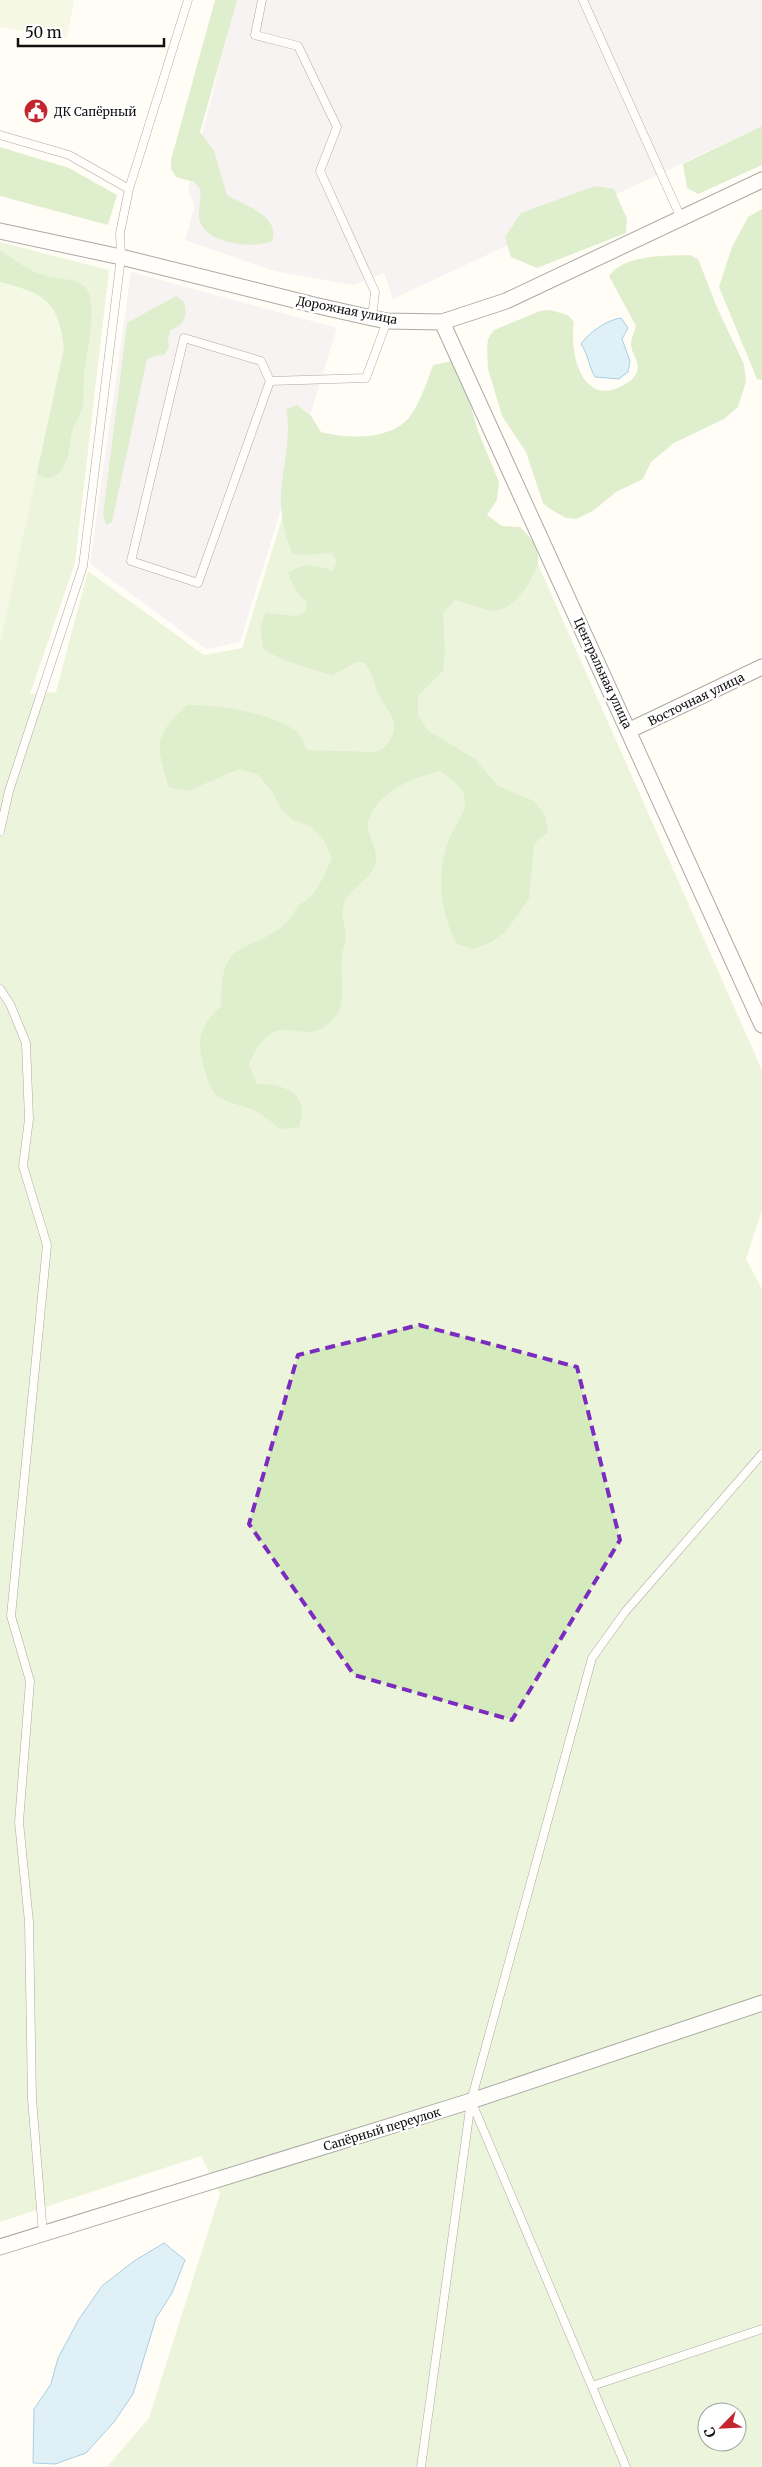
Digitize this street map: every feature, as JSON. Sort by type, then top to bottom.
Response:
[{"type":"street","name":"Дорожная улица","points":[[0,231],[121,257],[314,306],[372,318],[387,321],[442,322],[506,301],[762,180]]},
{"type":"street","name":"Центральная улица","points":[[442,322],[630,730],[762,1025]]},
{"type":"street","name":"Восточная улица","points":[[630,730],[762,667]]},
{"type":"street","name":"Сапёрный переулок","points":[[0,2247],[471,2101],[762,2003]]},
{"type":"lane","points":[[0,831],[9,791],[83,566],[121,257],[120,233],[129,189],[188,0]]},
{"type":"lane","points":[[262,0],[255,35],[298,46],[338,127],[320,171],[375,292],[372,318]]},
{"type":"lane","points":[[583,0],[681,218]]},
{"type":"lane","points":[[0,135],[69,154],[129,189]]},
{"type":"lane","points":[[270,381],[366,378],[387,321]]},
{"type":"lane","points":[[184,338],[261,361],[270,381],[198,583],[131,561],[184,338]]},
{"type":"lane","points":[[0,989],[10,1004],[26,1044],[30,1119],[23,1166],[47,1245],[10,1616],[30,1681],[19,1822],[29,1922],[32,2099],[43,2234]]},
{"type":"lane","points":[[421,2467],[471,2101],[592,1658],[625,1612],[762,1454]]},
{"type":"lane","points":[[471,2101],[626,2467]]},
{"type":"lane","points":[[592,2386],[762,2329]]},
{"type":"highlighted area","points":[[419,1325],[577,1367],[620,1540],[512,1720],[354,1675],[249,1524],[298,1355]]},
{"type":"shaded area","points":[[236,0],[762,0],[762,126],[393,299],[384,273],[354,285],[274,271],[185,240],[195,206],[188,190]]},
{"type":"shaded area","points":[[131,272],[337,328],[240,642],[206,649],[90,564]]},
{"type":"green space","points":[[0,0],[74,0],[67,38],[0,27]]},
{"type":"green space","points":[[215,0],[237,0],[200,132],[214,151],[227,195],[259,212],[271,225],[273,232],[272,241],[255,245],[233,243],[213,236],[206,231],[200,220],[200,189],[194,182],[176,177],[171,169],[171,160]]},
{"type":"green space","points":[[762,126],[762,165],[698,194],[687,188],[683,164]]},
{"type":"green space","points":[[0,147],[69,168],[117,195],[108,225],[0,196]]},
{"type":"green space","points":[[595,186],[614,189],[627,219],[626,233],[537,268],[511,257],[505,237],[521,213]]},
{"type":"green space","points":[[762,209],[762,380],[757,379],[719,287],[732,247],[748,217]]},
{"type":"green space","points":[[0,242],[109,270],[75,563],[30,694],[56,692],[88,571],[204,655],[242,648],[291,489],[530,546],[762,1070],[762,1210],[746,1259],[762,1289],[762,2467],[107,2467],[149,2418],[220,2194],[201,2156],[0,2222]]},
{"type":"green space","points":[[0,250],[37,273],[78,282],[86,288],[90,296],[92,317],[84,375],[83,405],[72,432],[66,463],[56,476],[49,478],[32,470],[0,296]]},
{"type":"green space","points":[[690,255],[698,259],[719,312],[744,364],[746,382],[738,407],[724,419],[674,443],[651,462],[643,479],[616,492],[593,511],[576,519],[566,518],[543,503],[526,452],[502,416],[488,369],[488,339],[494,330],[540,311],[550,310],[568,315],[574,322],[573,335],[577,362],[581,374],[588,384],[598,390],[610,390],[624,385],[634,377],[638,367],[631,345],[636,326],[609,276],[616,269],[635,260],[658,256]]},
{"type":"green space","points":[[0,282],[28,290],[47,302],[58,319],[64,348],[0,644]]},
{"type":"green space","points":[[176,296],[184,302],[186,311],[184,319],[180,325],[171,330],[168,339],[169,348],[164,355],[147,359],[112,522],[106,525],[103,515],[127,323]]},
{"type":"green space","points":[[452,361],[467,393],[478,431],[499,482],[497,500],[487,515],[502,526],[520,527],[534,543],[538,556],[530,582],[508,606],[493,611],[455,600],[443,613],[445,654],[443,671],[418,696],[418,714],[427,730],[475,759],[498,786],[534,801],[545,815],[548,832],[534,844],[529,899],[506,931],[492,942],[474,949],[456,944],[446,918],[441,891],[442,864],[445,851],[461,817],[465,803],[465,798],[460,788],[453,780],[440,771],[408,782],[387,794],[379,802],[372,811],[368,822],[376,854],[375,866],[367,877],[351,892],[343,909],[346,938],[342,956],[342,999],[338,1013],[328,1024],[313,1032],[282,1030],[268,1036],[257,1049],[249,1064],[257,1084],[285,1088],[296,1095],[300,1101],[302,1115],[299,1127],[280,1129],[257,1112],[227,1102],[216,1095],[209,1084],[202,1060],[200,1051],[201,1035],[203,1028],[221,1006],[225,968],[230,958],[238,951],[271,934],[287,922],[299,905],[314,893],[332,859],[324,840],[311,827],[293,820],[280,808],[272,791],[257,774],[239,769],[188,791],[169,788],[161,761],[160,742],[162,734],[187,705],[199,705],[229,708],[276,720],[298,733],[307,750],[375,752],[385,746],[393,734],[394,722],[379,695],[365,663],[356,662],[332,676],[279,658],[263,648],[261,626],[266,613],[296,616],[305,612],[307,603],[295,590],[288,573],[305,566],[321,567],[333,571],[337,561],[331,553],[302,555],[292,553],[289,546],[281,510],[288,430],[286,409],[297,405],[311,416],[321,432],[356,437],[381,434],[393,430],[411,415],[421,397],[433,365]]},
{"type":"water","points":[[621,318],[628,328],[622,339],[630,361],[628,372],[619,379],[595,377],[581,344],[598,328],[610,321]]},
{"type":"water","points":[[164,2243],[185,2260],[172,2293],[156,2318],[133,2394],[114,2422],[86,2453],[55,2464],[33,2463],[34,2409],[51,2384],[58,2358],[79,2319],[102,2286],[134,2261]]},
{"type":"place","name":"ДК Сапёрный","points":[[36,111]]}]
